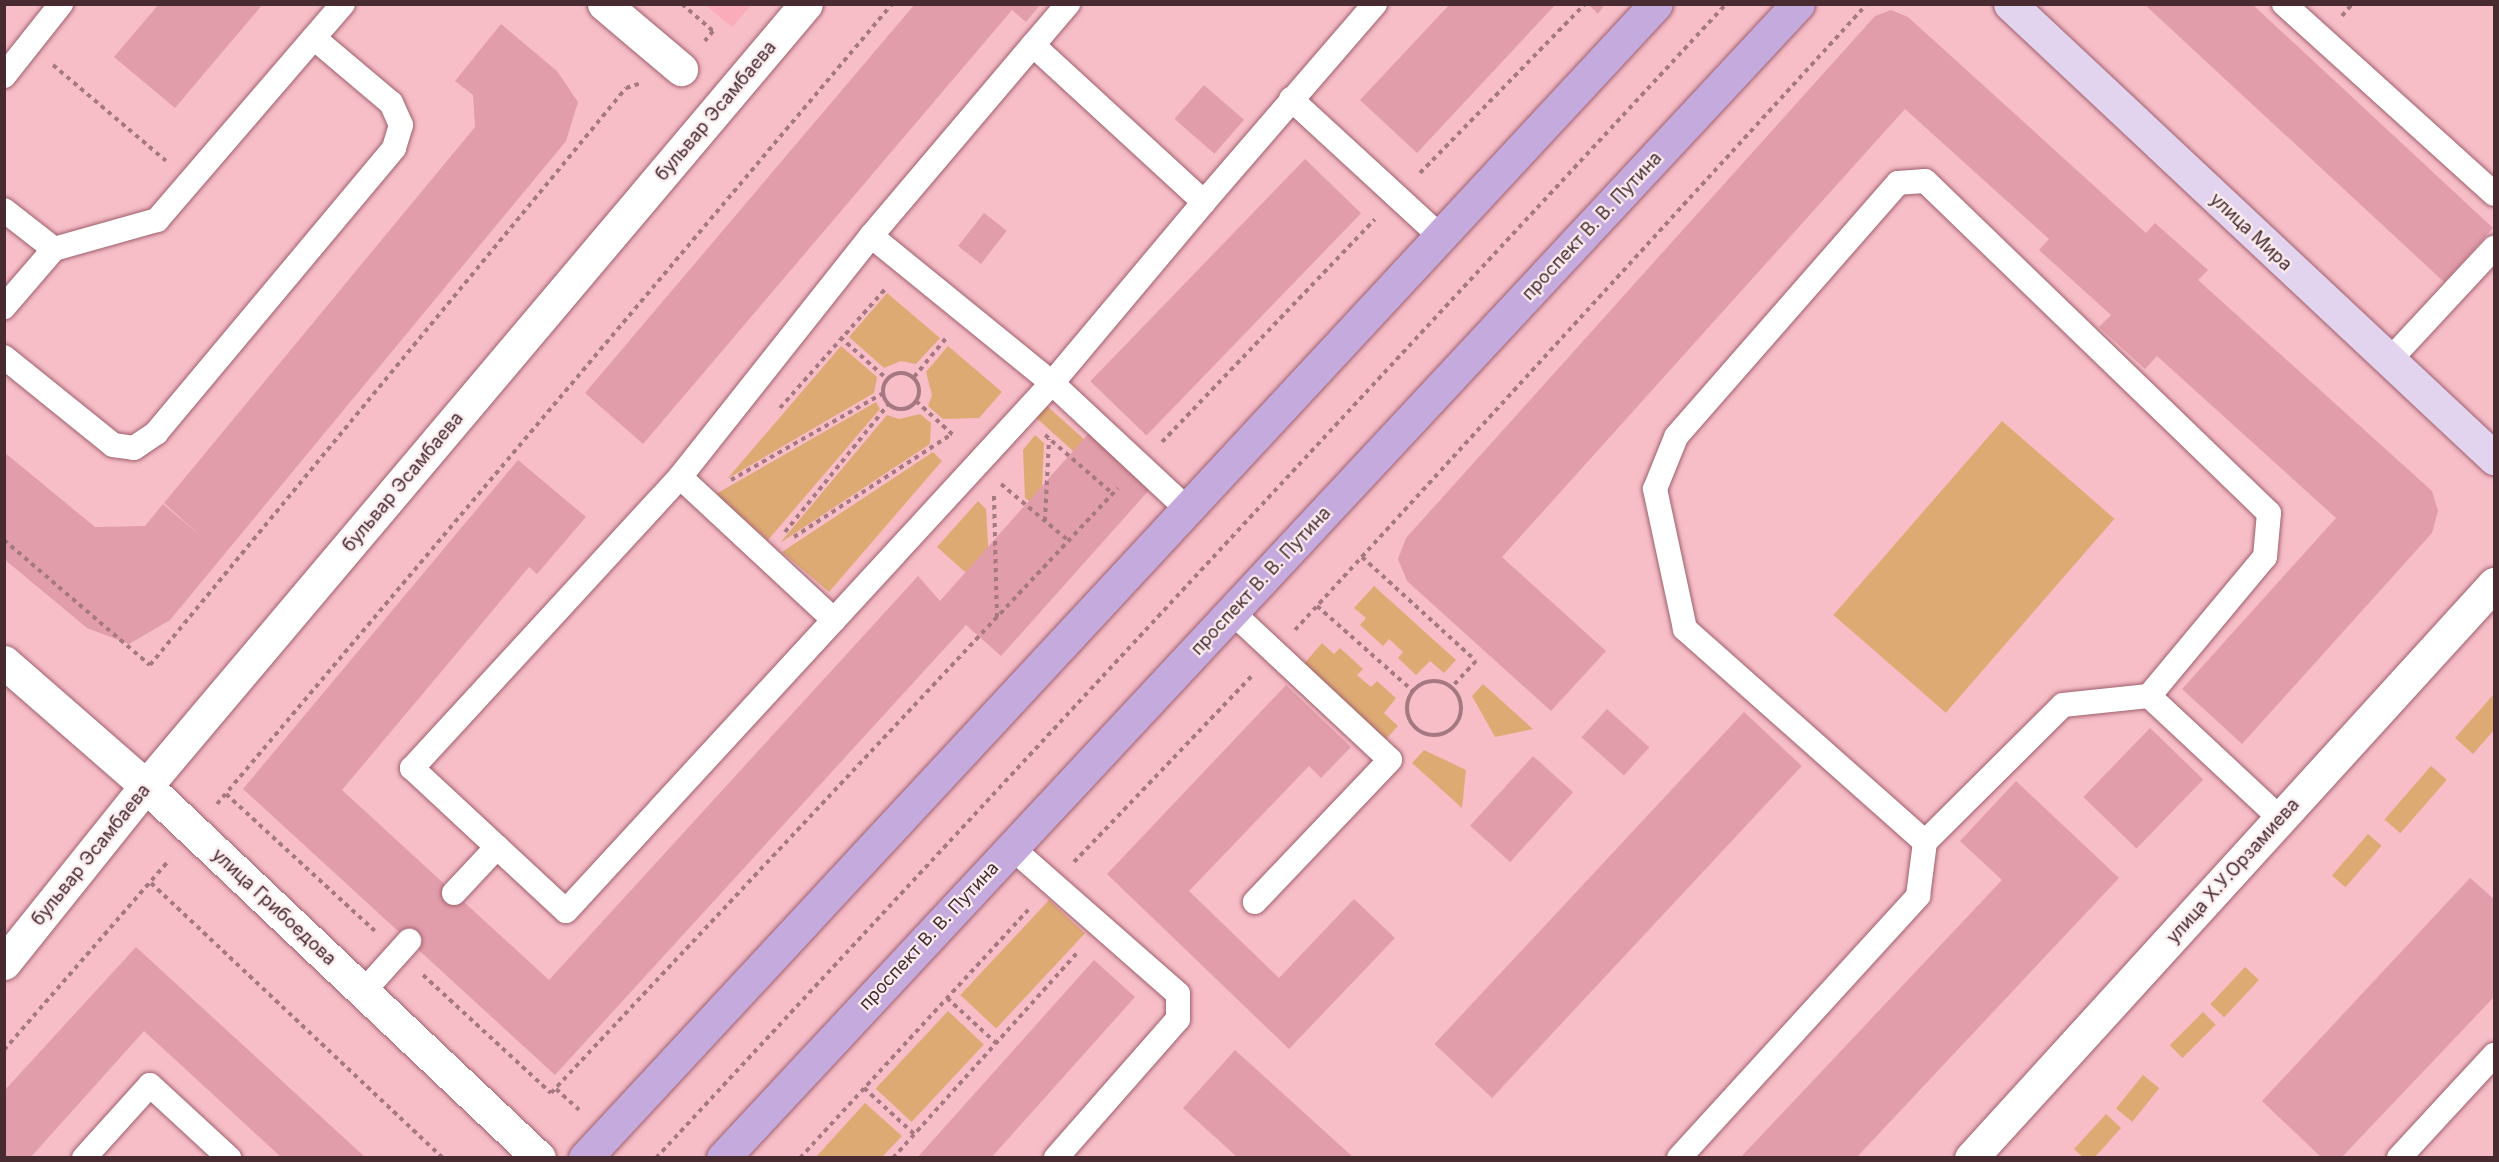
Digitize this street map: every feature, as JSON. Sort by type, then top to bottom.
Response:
[{"type":"main road","points":[[585,1158],[1656,4]]},
{"type":"main road","name":"проспект В. В. Путина","points":[[723,1158],[1798,4]]},
{"type":"main road","name":"улица Мира","points":[[2010,4],[2388,362],[2494,458]]},
{"type":"street","points":[[604,4],[681,69]]},
{"type":"street","name":"бульвар Эсамбаева","points":[[4,963],[146,786],[806,4]]},
{"type":"street","name":"улица Х.У.Орзамиева","points":[[1971,1158],[2494,584]]},
{"type":"street","name":"улица Грибоедова","points":[[4,662],[146,786],[539,1158]]},
{"type":"lane","points":[[4,76],[61,4]]},
{"type":"lane","points":[[4,307],[54,249],[157,220],[343,4]]},
{"type":"lane","points":[[1068,4],[871,236],[680,477],[412,768],[566,911],[1023,416],[1375,4]]},
{"type":"lane","points":[[2284,4],[2494,194]]},
{"type":"lane","points":[[4,357],[112,444],[134,448],[156,433],[394,148],[400,125],[391,103],[314,38]]},
{"type":"lane","points":[[1034,45],[1204,202]]},
{"type":"lane","points":[[1292,99],[1441,237]]},
{"type":"lane","points":[[1678,1158],[1918,896],[1925,842],[2063,705],[2149,696],[2265,557],[2269,513],[1925,181],[1898,183],[1676,436],[1655,489],[1685,628],[1925,842]]},
{"type":"lane","points":[[4,210],[54,249]]},
{"type":"lane","points":[[871,236],[964,315],[1052,383],[1187,509]]},
{"type":"lane","points":[[2388,362],[2494,248]]},
{"type":"lane","points":[[680,477],[834,620]]},
{"type":"lane","points":[[1232,612],[1390,760],[1255,902]]},
{"type":"lane","points":[[2149,696],[2281,819]]},
{"type":"lane","points":[[454,893],[497,847]]},
{"type":"lane","points":[[1012,848],[1178,994],[1178,1019],[1056,1158]]},
{"type":"lane","points":[[363,992],[409,941]]},
{"type":"lane","points":[[2399,1158],[2494,1055]]},
{"type":"lane","points":[[84,1158],[150,1085],[229,1158]]},
{"type":"path","points":[[4,1050],[151,883],[892,4]]},
{"type":"path","points":[[551,1094],[1140,465],[1397,196],[1585,4]]},
{"type":"path","points":[[656,1158],[1726,4]]},
{"type":"path","points":[[800,1158],[1053,884],[1274,653],[1867,4]]},
{"type":"path","points":[[30,45],[190,182]]},
{"type":"path","points":[[4,540],[150,665],[626,88],[681,69]]},
{"type":"path","points":[[771,417],[888,286],[896,294]]},
{"type":"path","points":[[812,312],[887,378]]},
{"type":"path","points":[[914,377],[964,315]]},
{"type":"path","points":[[939,330],[955,344]]},
{"type":"path","points":[[701,496],[882,394],[887,378],[895,373],[914,377],[919,385],[916,401],[898,410],[888,405],[882,394]]},
{"type":"path","points":[[765,556],[888,405]]},
{"type":"path","points":[[1023,416],[1113,494]]},
{"type":"path","points":[[765,556],[952,434]]},
{"type":"path","points":[[1045,521],[1049,439]]},
{"type":"path","points":[[993,478],[997,618]]},
{"type":"path","points":[[1362,557],[1476,661],[1452,687]]},
{"type":"path","points":[[1317,606],[1412,690]]},
{"type":"path","points":[[1412,690],[1431,681],[1452,687]]},
{"type":"path","points":[[1412,690],[1408,717],[1429,735],[1455,726],[1461,713],[1452,687]]},
{"type":"path","points":[[151,883],[443,1158]]},
{"type":"path","points":[[892,1158],[1101,927]]},
{"type":"path","points":[[947,998],[996,1043]]},
{"type":"path","points":[[864,1088],[914,1134]]},
{"type":"shaded area","points":[[705,5],[751,5],[732,27]]},
{"type":"shaded area","points":[[887,293],[940,338],[916,364],[901,361],[884,368],[849,337]]},
{"type":"shaded area","points":[[841,346],[877,377],[874,393],[727,479]]},
{"type":"shaded area","points":[[948,346],[1002,392],[979,418],[943,419],[928,406],[932,395],[926,372]]},
{"type":"shaded area","points":[[876,402],[880,409],[768,540],[716,494]]},
{"type":"shaded area","points":[[1046,405],[1117,469],[1107,481],[1035,417]]},
{"type":"shaded area","points":[[920,414],[931,423],[930,444],[780,543],[887,415],[899,419]]},
{"type":"shaded area","points":[[2002,421],[2114,519],[1946,713],[1833,615]]},
{"type":"shaded area","points":[[1035,435],[1044,443],[1041,510],[1025,498],[1023,450]]},
{"type":"shaded area","points":[[933,452],[942,461],[829,592],[782,552]]},
{"type":"shaded area","points":[[978,501],[986,509],[991,595],[937,547]]},
{"type":"shaded area","points":[[1374,586],[1456,660],[1444,673],[1430,661],[1416,675],[1398,658],[1403,652],[1389,639],[1383,646],[1360,625],[1366,618],[1354,608]]},
{"type":"shaded area","points":[[1322,643],[1334,654],[1340,648],[1363,669],[1357,675],[1371,687],[1377,681],[1396,698],[1384,713],[1398,726],[1386,739],[1303,665]]},
{"type":"shaded area","points":[[1483,684],[1533,729],[1495,737],[1472,696]]},
{"type":"shaded area","points":[[2494,694],[2494,730],[2473,754],[2455,738]]},
{"type":"shaded area","points":[[1424,750],[1466,770],[1462,808],[1412,763]]},
{"type":"shaded area","points":[[2431,766],[2447,780],[2400,833],[2384,820]]},
{"type":"shaded area","points":[[2368,834],[2382,846],[2346,887],[2332,876]]},
{"type":"shaded area","points":[[1049,900],[1085,933],[996,1028],[960,995]]},
{"type":"shaded area","points":[[2245,967],[2259,980],[2224,1017],[2210,1004]]},
{"type":"shaded area","points":[[948,1011],[984,1044],[912,1122],[876,1089]]},
{"type":"shaded area","points":[[2203,1012],[2216,1025],[2182,1058],[2170,1045]]},
{"type":"shaded area","points":[[2143,1075],[2159,1088],[2132,1122],[2116,1108]]},
{"type":"shaded area","points":[[865,1103],[902,1136],[882,1157],[816,1157]]},
{"type":"shaded area","points":[[2106,1114],[2121,1128],[2095,1157],[2083,1157],[2074,1149]]},
{"type":"building","points":[[159,4],[263,4],[175,108],[114,57]]},
{"type":"building","points":[[915,4],[1041,4],[1026,22],[1012,10],[643,444],[585,393]]},
{"type":"building","points":[[1450,4],[1556,4],[1417,153],[1360,100]]},
{"type":"building","points":[[1588,4],[1605,4],[1598,14]]},
{"type":"building","points":[[2144,4],[2252,4],[2493,228],[2444,282]]},
{"type":"building","points":[[1891,10],[1908,17],[2146,233],[2155,223],[2208,270],[2198,280],[2432,491],[2438,511],[2432,533],[2242,744],[2182,689],[2336,518],[2157,356],[2145,369],[2099,327],[2111,315],[2039,250],[2049,239],[1905,109],[1502,557],[1606,651],[1551,711],[1407,581],[1398,559],[1406,538],[1875,16]]},
{"type":"building","points":[[501,24],[557,71],[578,102],[566,141],[170,620],[129,644],[87,628],[4,559],[4,452],[95,527],[145,526],[163,504],[203,538],[164,503],[475,127],[473,95],[455,81]]},
{"type":"building","points":[[1204,85],[1244,120],[1214,154],[1174,119]]},
{"type":"building","points":[[1305,159],[1361,213],[1146,435],[1090,381]]},
{"type":"building","points":[[984,213],[1007,231],[981,264],[958,246]]},
{"type":"building","points":[[1089,433],[1151,488],[1001,656],[966,625],[555,1075],[243,789],[518,460],[586,517],[537,574],[529,567],[342,790],[549,980],[918,576],[940,601]]},
{"type":"building","points":[[1286,685],[1351,747],[1321,778],[1309,766],[1189,891],[1279,978],[1354,899],[1395,938],[1289,1049],[1107,874]]},
{"type":"building","points":[[1607,709],[1649,747],[1624,775],[1582,737]]},
{"type":"building","points":[[1744,712],[1802,766],[1492,1098],[1434,1044]]},
{"type":"building","points":[[2150,728],[2203,779],[2137,848],[2083,797]]},
{"type":"building","points":[[1533,756],[1573,792],[1510,862],[1470,826]]},
{"type":"building","points":[[2016,781],[2119,878],[1856,1158],[1740,1158],[2002,880],[1960,841]]},
{"type":"building","points":[[2470,878],[2494,899],[2494,997],[2341,1158],[2322,1158],[2262,1101]]},
{"type":"building","points":[[136,947],[366,1158],[282,1158],[144,1031],[30,1158],[4,1158],[4,1091]]},
{"type":"building","points":[[1094,960],[1135,997],[991,1158],[917,1158]]},
{"type":"building","points":[[1235,1050],[1354,1158],[1238,1158],[1183,1108]]}]
